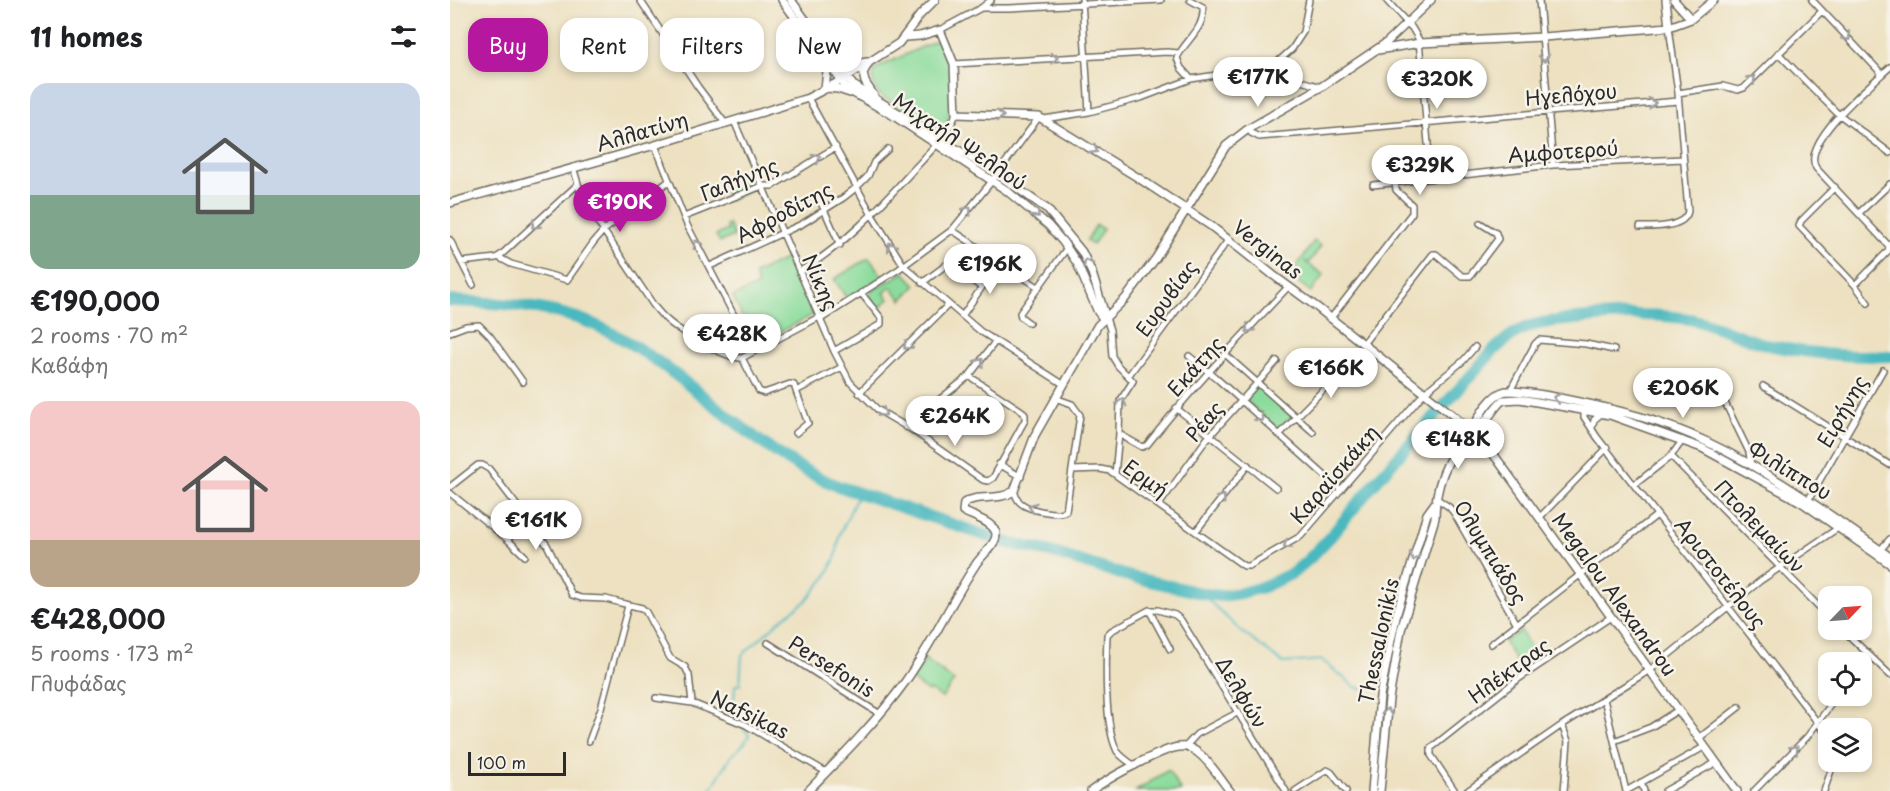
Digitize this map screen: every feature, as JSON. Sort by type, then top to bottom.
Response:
[{"type":"street","points":[[640,0],[725,123]]},
{"type":"street","name":"Μιχαήλ Ψελλού","points":[[782,0],[796,18]]},
{"type":"street","name":"Μιχαήλ Ψελλού","points":[[791,0],[802,18]]},
{"type":"street","points":[[905,37],[920,15],[935,0]]},
{"type":"street","points":[[905,37],[920,36],[940,30],[981,8],[991,0]]},
{"type":"street","points":[[981,8],[1161,0]]},
{"type":"street","points":[[1190,0],[1203,7],[1201,23],[1177,58],[1179,64],[1191,78]]},
{"type":"street","points":[[956,114],[1041,118],[1089,112],[1141,98],[1191,78],[1273,66],[1288,53],[1306,26],[1310,0]]},
{"type":"street","points":[[1386,0],[1417,34],[1420,43],[1431,178]]},
{"type":"street","points":[[808,791],[880,714],[907,680],[976,564],[995,537],[996,534],[991,525],[963,511],[964,503],[971,499],[1006,497],[1014,491],[1035,435],[1098,325],[1125,299],[1156,258],[1229,142],[1252,126],[1321,87],[1386,43],[1431,0]]},
{"type":"street","points":[[1539,0],[1553,165]]},
{"type":"street","points":[[1640,227],[1678,223],[1688,212],[1678,93],[1666,0]]},
{"type":"street","points":[[1674,0],[1691,19]]},
{"type":"street","points":[[1374,51],[1420,43],[1543,37],[1670,27],[1691,19],[1714,0]]},
{"type":"street","points":[[1812,0],[1882,74]]},
{"type":"street","points":[[1083,2],[1089,112]]},
{"type":"street","points":[[1678,93],[1723,86],[1741,89],[1822,11]]},
{"type":"street","points":[[800,272],[840,245],[873,215],[939,142],[956,114],[954,64],[940,30]]},
{"type":"street","name":"Αλλατίνη","points":[[450,203],[655,145],[808,98],[843,79],[905,37]]},
{"type":"street","points":[[954,64],[1167,52],[1179,54]]},
{"type":"street","points":[[1778,53],[1840,115],[1890,153]]},
{"type":"street","points":[[862,63],[870,62]]},
{"type":"street","points":[[870,62],[863,73],[865,82],[879,102]]},
{"type":"street","points":[[1273,66],[1281,75],[1321,87]]},
{"type":"street","points":[[1855,285],[1890,247],[1813,163],[1812,157],[1817,144],[1840,115],[1890,67]]},
{"type":"street","points":[[827,72],[826,88],[838,88],[856,94]]},
{"type":"street","name":"Μιχαήλ Ψελλού","points":[[838,72],[848,90],[997,174],[1036,200],[1054,217],[1082,252],[1092,273],[1110,330],[1112,356],[1118,366],[1129,375]]},
{"type":"street","name":"Μιχαήλ Ψελλού","points":[[843,79],[939,142],[1014,195],[1040,218],[1067,248],[1079,267],[1098,312],[1106,318]]},
{"type":"street","points":[[808,98],[903,266],[995,342],[1063,384]]},
{"type":"street","name":"Ηγελόχου","points":[[1251,133],[1259,137],[1678,101]]},
{"type":"street","points":[[573,167],[583,200],[651,302],[668,321],[722,352],[735,358],[742,358],[821,317],[861,293],[952,230],[1041,118]]},
{"type":"street","name":"Verginas","points":[[1041,118],[1186,209],[1228,239],[1457,419]]},
{"type":"street","name":"Νίκης","points":[[734,121],[834,351],[850,382],[878,410],[912,430],[984,481],[991,479],[999,464]]},
{"type":"street","points":[[655,145],[684,217],[753,352]]},
{"type":"street","name":"Γαλήνης","points":[[684,217],[762,186],[771,186],[836,147]]},
{"type":"street","name":"Αφροδίτης","points":[[710,266],[782,233],[825,210],[857,187],[868,176],[874,162],[888,149]]},
{"type":"street","name":"Αμφοτερού","points":[[1373,185],[1553,165],[1683,159]]},
{"type":"street","points":[[498,257],[507,263],[567,279],[603,231],[669,182]]},
{"type":"street","points":[[1331,318],[1412,213],[1412,205],[1396,190],[1395,182]]},
{"type":"street","points":[[461,262],[498,257],[515,244],[577,184]]},
{"type":"street","points":[[1859,213],[1890,184]]},
{"type":"street","points":[[1834,187],[1799,226],[1855,285],[1868,303]]},
{"type":"street","points":[[818,194],[840,245]]},
{"type":"street","points":[[1279,435],[1364,345],[1433,254],[1466,277],[1470,276],[1498,237],[1496,232],[1480,223]]},
{"type":"street","points":[[952,230],[1038,287]]},
{"type":"street","name":"Ευρυβίας","points":[[1129,375],[1228,239]]},
{"type":"street","points":[[450,240],[472,285]]},
{"type":"street","points":[[922,283],[973,245]]},
{"type":"street","points":[[1029,324],[1022,319],[1020,313],[1067,248]]},
{"type":"street","points":[[962,316],[999,261]]},
{"type":"street","points":[[949,263],[981,287]]},
{"type":"street","name":"Εκάτης","points":[[1119,434],[1142,447],[1146,446],[1176,408],[1289,286]]},
{"type":"street","points":[[834,351],[881,324],[881,318],[861,293]]},
{"type":"street","points":[[859,393],[948,305]]},
{"type":"street","points":[[450,332],[466,326],[479,325],[490,336],[523,382]]},
{"type":"street","points":[[1472,430],[1494,398],[1501,392],[1510,391],[1539,340],[1586,344],[1614,350]]},
{"type":"street","points":[[905,427],[969,376],[995,342]]},
{"type":"street","name":"Καραϊσκάκη","points":[[1196,531],[1244,566],[1258,562],[1299,537],[1424,393],[1463,361],[1475,347]]},
{"type":"street","points":[[1225,354],[1312,432]]},
{"type":"street","points":[[1189,356],[1341,490]]},
{"type":"street","points":[[742,358],[760,392],[765,393],[790,384],[794,386],[808,423],[796,433]]},
{"type":"street","name":"Ρέας","points":[[1159,505],[1211,435],[1277,361]]},
{"type":"street","points":[[796,391],[842,367]]},
{"type":"street","name":"Ειρήνης","points":[[1809,499],[1883,370]]},
{"type":"street","points":[[1115,474],[1120,400],[1133,381],[1129,375]]},
{"type":"street","points":[[969,376],[1025,415],[999,464],[1021,477]]},
{"type":"street","points":[[1712,376],[1749,452],[1751,466]]},
{"type":"street","points":[[1762,386],[1890,465]]},
{"type":"street","name":"Φιλίππου","points":[[1510,391],[1548,396],[1621,411],[1669,426],[1705,441],[1809,499],[1890,558]]},
{"type":"street","points":[[1014,491],[1018,501],[1024,506],[1057,514],[1066,511],[1079,412],[1072,404],[1055,398]]},
{"type":"street","name":"Φιλίππου","points":[[1472,430],[1487,420],[1500,402],[1507,398],[1631,421],[1683,440],[1740,467],[1801,502],[1890,564]]},
{"type":"street","points":[[1176,408],[1276,488]]},
{"type":"street","name":"Αριστοτέλους","points":[[1584,411],[1584,417],[1606,448],[1818,723]]},
{"type":"street","points":[[1592,428],[1596,417],[1600,414]]},
{"type":"street","name":"Megalou Alexandrou","points":[[1457,419],[1472,430],[1494,454],[1737,791]]},
{"type":"street","name":"Thessalonikis","points":[[1380,791],[1381,690],[1427,514],[1436,500],[1450,457],[1472,430]]},
{"type":"street","points":[[1634,485],[1671,456],[1683,440]]},
{"type":"street","points":[[1540,518],[1606,448]]},
{"type":"street","name":"Πτολεμαίων","points":[[1671,456],[1818,606]]},
{"type":"street","points":[[1196,531],[1248,465]]},
{"type":"street","points":[[450,487],[474,467],[486,466],[547,545],[572,595],[581,598],[606,599],[642,608],[646,612],[670,658],[685,667],[689,675],[692,703]]},
{"type":"street","name":"Ερμή","points":[[1072,470],[1103,469],[1115,474],[1196,531]]},
{"type":"street","points":[[450,493],[507,538],[525,556]]},
{"type":"street","name":"Ολυμπιάδος","points":[[1436,500],[1449,507],[1454,513],[1517,624]]},
{"type":"street","points":[[1491,644],[1657,515]]},
{"type":"street","points":[[1467,791],[1562,725],[1650,670],[1760,581],[1838,528]]},
{"type":"street","points":[[1880,550],[1890,539]]},
{"type":"street","points":[[589,741],[601,708],[628,606]]},
{"type":"street","points":[[1134,766],[1118,752],[1108,714],[1107,635],[1149,610],[1170,649]]},
{"type":"street","name":"Δελφών","points":[[1149,610],[1169,613],[1181,620],[1286,791]]},
{"type":"street","name":"Ηλέκτρας","points":[[1455,791],[1431,753],[1432,747],[1517,680],[1611,617]]},
{"type":"street","points":[[1854,640],[1867,652]]},
{"type":"street","name":"Persefonis","points":[[768,644],[880,714]]},
{"type":"street","points":[[1872,657],[1890,675]]},
{"type":"street","name":"Nafsikas","points":[[656,698],[692,703],[746,725],[826,772]]},
{"type":"street","points":[[1604,699],[1626,791],[1704,747]]},
{"type":"street","points":[[1698,739],[1739,707]]},
{"type":"street","points":[[1614,741],[1651,728],[1678,710]]},
{"type":"street","points":[[1185,747],[1197,734],[1236,713]]},
{"type":"street","points":[[1754,791],[1818,723]]},
{"type":"street","points":[[1562,725],[1568,741],[1564,791]]},
{"type":"street","points":[[1091,791],[1169,749],[1185,747],[1201,755],[1230,791]]},
{"type":"street","name":"Thessalonikis","points":[[1372,791],[1380,749]]},
{"type":"street","points":[[1665,791],[1716,763]]},
{"type":"street","points":[[1295,791],[1324,771],[1331,772],[1346,791]]},
{"type":"street","points":[[1824,791],[1831,772]]},
{"type":"street","points":[[1641,782],[1644,791]]},
{"type":"green space","points":[[939,39],[949,62],[951,81],[950,110],[941,131],[878,94],[873,80],[874,71],[879,67]]},
{"type":"green space","points":[[752,175],[757,186],[729,200],[722,186]]},
{"type":"green space","points":[[729,224],[734,236],[720,242],[716,235],[728,230],[726,226]]},
{"type":"green space","points":[[1096,225],[1103,229],[1093,245],[1086,241]]},
{"type":"green space","points":[[1314,241],[1321,246],[1309,263],[1304,261],[1324,275],[1311,292],[1290,276]]},
{"type":"green space","points":[[969,250],[974,256],[965,267],[954,261]]},
{"type":"green space","points":[[787,258],[813,315],[755,345],[733,297],[758,285],[754,274]]},
{"type":"green space","points":[[869,258],[883,277],[847,299],[834,279]]},
{"type":"green space","points":[[904,272],[916,285],[902,300],[891,287],[884,293],[889,299],[878,309],[869,296],[870,292]]},
{"type":"green space","points":[[1257,385],[1292,416],[1279,430],[1244,399]]},
{"type":"green space","points":[[1521,631],[1537,659],[1520,669],[1504,641]]},
{"type":"green space","points":[[925,659],[954,681],[942,698],[930,690],[928,692],[912,680]]},
{"type":"green space","points":[[1168,770],[1181,791],[1136,791]]},
{"type":"waterway","points":[[450,301],[505,304],[541,309],[593,324],[656,360],[771,449],[802,469],[835,485],[1011,544],[1047,551],[1124,575],[1220,596],[1263,587],[1293,573],[1309,559],[1493,351],[1525,328],[1548,322],[1598,317],[1630,315],[1678,317],[1787,349],[1860,356],[1890,356]]},
{"type":"waterway","points":[[733,718],[735,685],[740,685],[742,655],[784,617],[805,602],[826,577],[836,556],[840,534],[855,501],[861,494]]},
{"type":"waterway","points":[[1201,593],[1242,632],[1283,663],[1322,660],[1355,687],[1366,690]]},
{"type":"waterway","points":[[710,791],[731,756],[744,744],[749,735],[742,726]]}]
